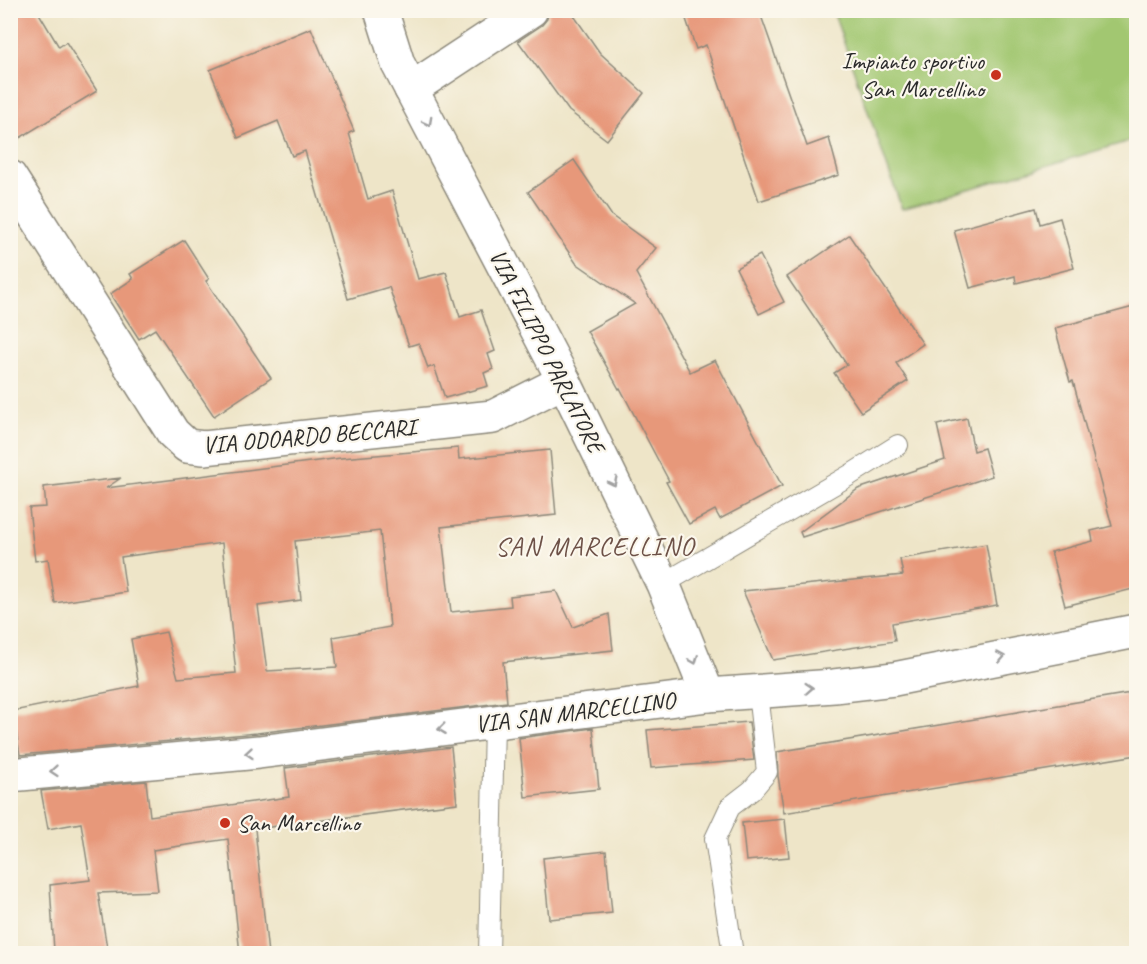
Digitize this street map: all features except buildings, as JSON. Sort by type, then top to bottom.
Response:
[{"type":"street","name":"VIA FILIPPO PARLATORE","points":[[381,10],[399,64],[411,89],[564,381],[663,584],[708,695]]},
{"type":"street","points":[[411,89],[531,10]]},
{"type":"street","name":"VIA ODOARDO BECCARI","points":[[10,177],[174,433],[187,446],[204,448],[493,417],[564,381]]},
{"type":"street","name":"VIA SAN MARCELLINO","points":[[10,775],[260,752],[708,695],[758,693],[894,679],[1137,632]]},
{"type":"lane","points":[[663,584],[850,476],[898,445]]},
{"type":"lane","points":[[733,954],[715,839],[730,807],[752,790],[767,772],[758,693]]},
{"type":"lane","points":[[489,954],[494,723]]},
{"type":"green space","name":"Impianto sportivo San Marcellino","points":[[833,11],[1136,11],[1136,139],[902,209]]},
{"type":"place","name":"Impianto sportivo San Marcellino","points":[[996,75]]},
{"type":"place","name":"San Marcellino","points":[[225,823]]},
{"type":"district","name":"SAN MARCELLINO","points":[[595,546]]}]
